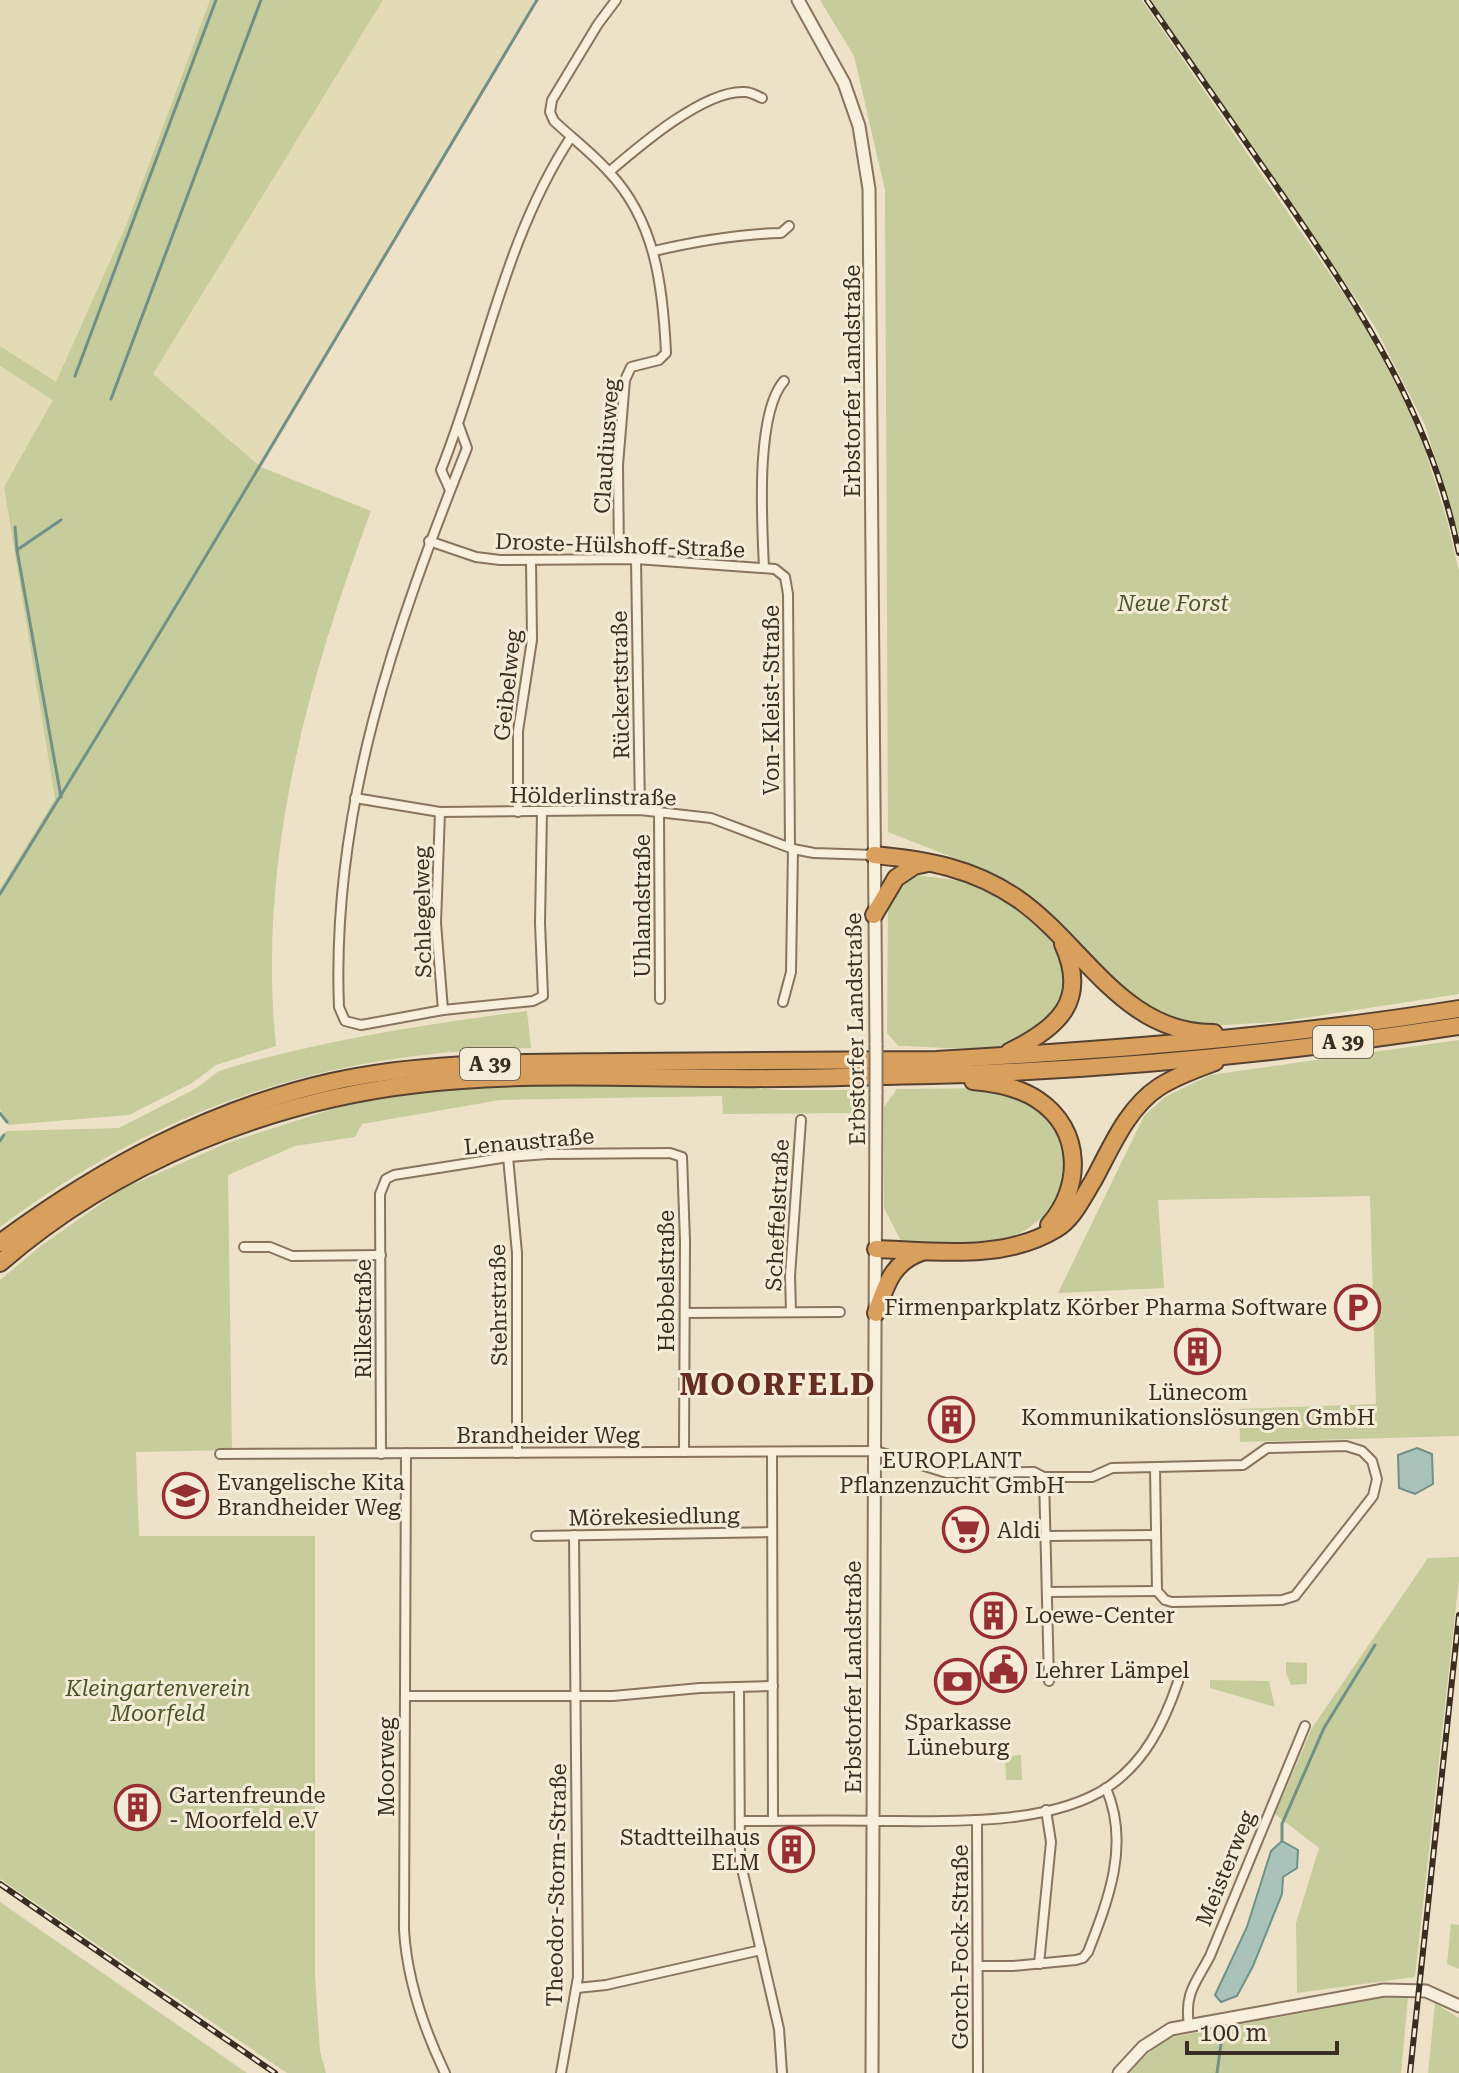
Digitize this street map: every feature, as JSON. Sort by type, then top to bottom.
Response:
[{"type":"highway","points":[[874,855],[933,862],[979,876],[999,887],[1036,912],[1124,1002],[1162,1023],[1207,1033],[1280,1034]]},
{"type":"highway","points":[[874,915],[896,878],[914,866],[933,862]]},
{"type":"highway","points":[[1000,1056],[1043,1034],[1069,1005],[1074,984],[1071,962],[1057,932]]},
{"type":"highway","name":"A 39","points":[[0,1243],[81,1185],[160,1143],[289,1093],[374,1074],[512,1063],[936,1060],[1230,1040],[1456,1018]]},
{"type":"highway","name":"A 39","points":[[0,1263],[68,1211],[143,1168],[255,1121],[333,1098],[422,1083],[512,1078],[738,1079],[938,1075],[1231,1055],[1456,1018]]},
{"type":"highway","points":[[876,1249],[1007,1247],[1056,1229],[1071,1215],[1139,1104],[1176,1077],[1231,1055]]},
{"type":"highway","points":[[938,1075],[996,1083],[1019,1090],[1045,1105],[1063,1126],[1071,1144],[1074,1163],[1072,1184],[1055,1218],[1039,1235]]},
{"type":"highway","points":[[876,1313],[895,1268],[910,1256],[928,1250]]},
{"type":"street","name":"Claudiusweg","points":[[616,0],[552,100],[550,112],[554,121],[609,172],[634,205],[654,251],[664,304],[666,353],[659,360],[631,367],[625,380],[618,465],[619,559]]},
{"type":"street","name":"Erbstorfer Landstraße","points":[[798,0],[844,83],[859,126],[869,189],[876,1045],[872,2073]]},
{"type":"street","points":[[609,172],[658,131],[714,100],[734,92],[748,92],[762,98]]},
{"type":"street","points":[[450,490],[441,470],[459,426],[516,251],[555,161],[571,137]]},
{"type":"street","points":[[654,251],[731,236],[781,233],[789,226]]},
{"type":"street","points":[[764,568],[764,452],[777,389],[784,381]]},
{"type":"street","points":[[459,426],[467,448],[429,541],[389,660],[355,798],[339,904],[339,1007],[345,1021],[361,1025],[443,1010],[533,1001],[543,996],[540,923],[542,812]]},
{"type":"street","name":"Droste-Hülshoff-Straße","points":[[429,541],[476,557],[531,561],[636,559],[764,568]]},
{"type":"street","name":"Rückertstraße","points":[[636,559],[640,810]]},
{"type":"street","name":"Geibelweg","points":[[518,812],[518,731],[532,640],[531,561]]},
{"type":"street","name":"Von-Kleist-Straße","points":[[764,568],[775,569],[785,577],[788,594],[791,848]]},
{"type":"street","name":"Hölderlinstraße","points":[[355,798],[440,812],[659,812],[711,818],[791,848],[814,853],[874,855]]},
{"type":"street","name":"Schlegelweg","points":[[440,812],[436,923],[443,1010]]},
{"type":"street","name":"Uhlandstraße","points":[[659,812],[660,999]]},
{"type":"street","points":[[783,1002],[791,972],[791,848]]},
{"type":"street","name":"Scheffelstraße","points":[[791,1311],[790,1276],[801,1120]]},
{"type":"street","name":"Lenaustraße","points":[[382,1185],[394,1175],[508,1157],[625,1152],[670,1153],[682,1157]]},
{"type":"street","name":"Stehrstraße","points":[[508,1157],[517,1253],[517,1453]]},
{"type":"street","name":"Hebbelstraße","points":[[682,1157],[684,1452]]},
{"type":"street","name":"Rilkestraße","points":[[381,1454],[382,1185]]},
{"type":"street","points":[[244,1247],[270,1247],[292,1256],[381,1255]]},
{"type":"street","name":"Scheffelstraße","points":[[685,1313],[840,1312]]},
{"type":"street","name":"Brandheider Weg","points":[[220,1454],[876,1451],[941,1472],[1034,1472],[1044,1477],[1092,1477],[1112,1468],[1243,1465],[1267,1448],[1346,1446],[1362,1451],[1372,1461],[1377,1479],[1373,1496],[1295,1596],[1282,1600],[1172,1602],[1165,1600],[1157,1591]]},
{"type":"street","name":"Mörekesiedlung","points":[[772,1452],[773,1821]]},
{"type":"street","name":"Moorweg","points":[[406,1453],[405,1952],[422,2017],[445,2073]]},
{"type":"street","points":[[1047,1592],[1157,1591],[1155,1468]]},
{"type":"street","points":[[1044,1477],[1049,1681]]},
{"type":"street","name":"Mörekesiedlung","points":[[536,1536],[772,1532]]},
{"type":"street","name":"Theodor-Storm-Straße","points":[[561,2073],[577,1988],[574,1535]]},
{"type":"street","points":[[1046,1536],[1156,1535]]},
{"type":"street","points":[[740,1821],[977,1821],[1076,1802],[1106,1788],[1137,1761],[1155,1738],[1178,1682]]},
{"type":"street","points":[[405,1696],[576,1696],[773,1686]]},
{"type":"street","points":[[739,1687],[740,1860],[779,2029],[782,2073]]},
{"type":"street","name":"Meisterweg","points":[[1189,2025],[1186,2008],[1190,1992],[1210,1956],[1305,1726]]},
{"type":"street","points":[[978,1966],[1039,1964],[1083,1958],[1092,1941],[1117,1858],[1116,1819],[1106,1788]]},
{"type":"street","points":[[1039,1964],[1051,1842],[1046,1810]]},
{"type":"street","name":"Gorch-Fock-Straße","points":[[977,1821],[978,2073]]},
{"type":"street","points":[[577,1988],[606,1985],[761,1950]]},
{"type":"street","points":[[1119,2073],[1155,2037],[1189,2025],[1384,1990],[1426,1991],[1459,2006]]},
{"type":"shaded area","points":[[0,0],[210,0],[127,223],[56,383],[0,346]]},
{"type":"shaded area","points":[[383,0],[538,0],[262,467],[153,374]]},
{"type":"shaded area","points":[[0,366],[54,400],[4,487],[55,799],[0,889]]},
{"type":"green space","points":[[210,0],[383,0],[153,374],[261,467],[371,511],[326,641],[292,774],[274,909],[272,977],[276,1046],[216,1065],[192,1083],[129,1115],[8,1125],[0,1109],[0,889],[55,799],[4,487],[53,400],[0,366],[0,346],[56,382],[127,223]]},
{"type":"green space","name":"Neue Forst","points":[[820,0],[1142,0],[1367,328],[1418,428],[1447,520],[1459,571],[1459,994],[1278,1022],[1207,1026],[1186,1023],[1165,1017],[1113,983],[1063,925],[995,874],[888,832],[885,190],[854,56]]},
{"type":"green space","points":[[1151,0],[1459,0],[1459,535],[1425,425],[1374,325]]},
{"type":"green space","points":[[915,875],[956,880],[982,889],[1024,914],[1048,936],[1063,960],[1063,997],[1055,1011],[1033,1032],[1009,1044],[984,1048],[898,1046],[887,1033],[888,895]]},
{"type":"green space","points":[[527,1011],[531,1048],[386,1060],[317,1074],[250,1093],[186,1118],[123,1148],[0,1227],[0,1136],[7,1131],[119,1128],[195,1089],[219,1071],[235,1066],[380,1033]]},
{"type":"green space","points":[[1459,1040],[1459,1436],[1240,1442],[1239,1409],[1376,1404],[1370,1196],[1158,1200],[1164,1288],[1058,1293],[1144,1116],[1165,1097],[1210,1075]]},
{"type":"green space","name":"Kleingartenverein Moorfeld","points":[[561,1083],[862,1090],[860,1113],[723,1114],[722,1096],[500,1100],[362,1124],[355,1137],[295,1146],[228,1175],[232,1450],[136,1452],[139,1536],[315,1536],[315,1976],[320,2051],[326,2073],[287,2073],[0,1879],[0,1280],[42,1245],[122,1189],[227,1143],[345,1105],[414,1092]]},
{"type":"green space","points":[[992,1088],[1028,1102],[1050,1123],[1062,1148],[1064,1161],[1065,1174],[1058,1198],[1035,1223],[1005,1239],[966,1245],[901,1241],[884,1208],[884,1107],[897,1089]]},
{"type":"green space","points":[[1459,1557],[1415,1977],[1297,1993],[1296,1923],[1319,1848],[1275,1814],[1312,1728],[1428,1558]]},
{"type":"green space","points":[[1286,1662],[1307,1663],[1307,1684],[1291,1685]]},
{"type":"green space","points":[[1210,1680],[1269,1681],[1275,1707],[1210,1688]]},
{"type":"green space","points":[[1021,1755],[1022,1780],[1006,1780],[1005,1756]]},
{"type":"green space","points":[[0,1902],[247,2073],[0,2073]]},
{"type":"green space","points":[[1451,1924],[1459,1925],[1459,1969],[1447,1964]]},
{"type":"green space","points":[[1388,1997],[1408,1998],[1401,2073],[1130,2073],[1146,2055],[1168,2038]]},
{"type":"green space","points":[[1435,2003],[1459,2018],[1459,2073],[1428,2073]]},
{"type":"water","points":[[1417,1448],[1432,1454],[1433,1484],[1415,1494],[1399,1488],[1398,1455]]},
{"type":"water","points":[[1282,1841],[1298,1850],[1297,1868],[1283,1877],[1282,1894],[1253,1966],[1237,1996],[1221,2002],[1215,1995],[1247,1927],[1271,1851]]},
{"type":"waterway","points":[[75,376],[216,0]]},
{"type":"waterway","points":[[111,399],[261,0]]},
{"type":"waterway","points":[[0,894],[537,0]]},
{"type":"waterway","points":[[61,520],[17,550],[61,797]]},
{"type":"waterway","points":[[15,527],[17,550]]},
{"type":"waterway","points":[[0,1113],[7,1122]]},
{"type":"waterway","points":[[0,1141],[4,1135]]},
{"type":"waterway","points":[[1282,1841],[1282,1824],[1324,1728],[1375,1645]]},
{"type":"waterway","points":[[1217,2073],[1221,2044]]},
{"type":"railway","points":[[1147,0],[1286,200],[1367,325],[1391,368],[1431,456],[1459,553]]},
{"type":"railway","points":[[1410,2073],[1459,1615]]},
{"type":"railway","points":[[0,1884],[275,2073]]},
{"type":"place","name":"Firmenparkplatz Körber Pharma Software","points":[[1358,1307]]},
{"type":"place","name":"Lünecom Kommunikationslösungen GmbH","points":[[1198,1351]]},
{"type":"place","name":"EUROPLANT Pflanzenzucht GmbH","points":[[952,1419]]},
{"type":"place","name":"Evangelische Kita Brandheider Weg","points":[[186,1495]]},
{"type":"place","name":"Aldi","points":[[966,1530]]},
{"type":"place","name":"Loewe-Center","points":[[994,1615]]},
{"type":"place","name":"Lehrer Lämpel","points":[[1004,1670]]},
{"type":"place","name":"Sparkasse Lüneburg","points":[[958,1681]]},
{"type":"place","name":"Gartenfreunde - Moorfeld e.V","points":[[138,1808]]},
{"type":"place","name":"Stadtteilhaus ELM","points":[[791,1850]]},
{"type":"district","name":"MOORFELD","points":[[778,1385]]}]
